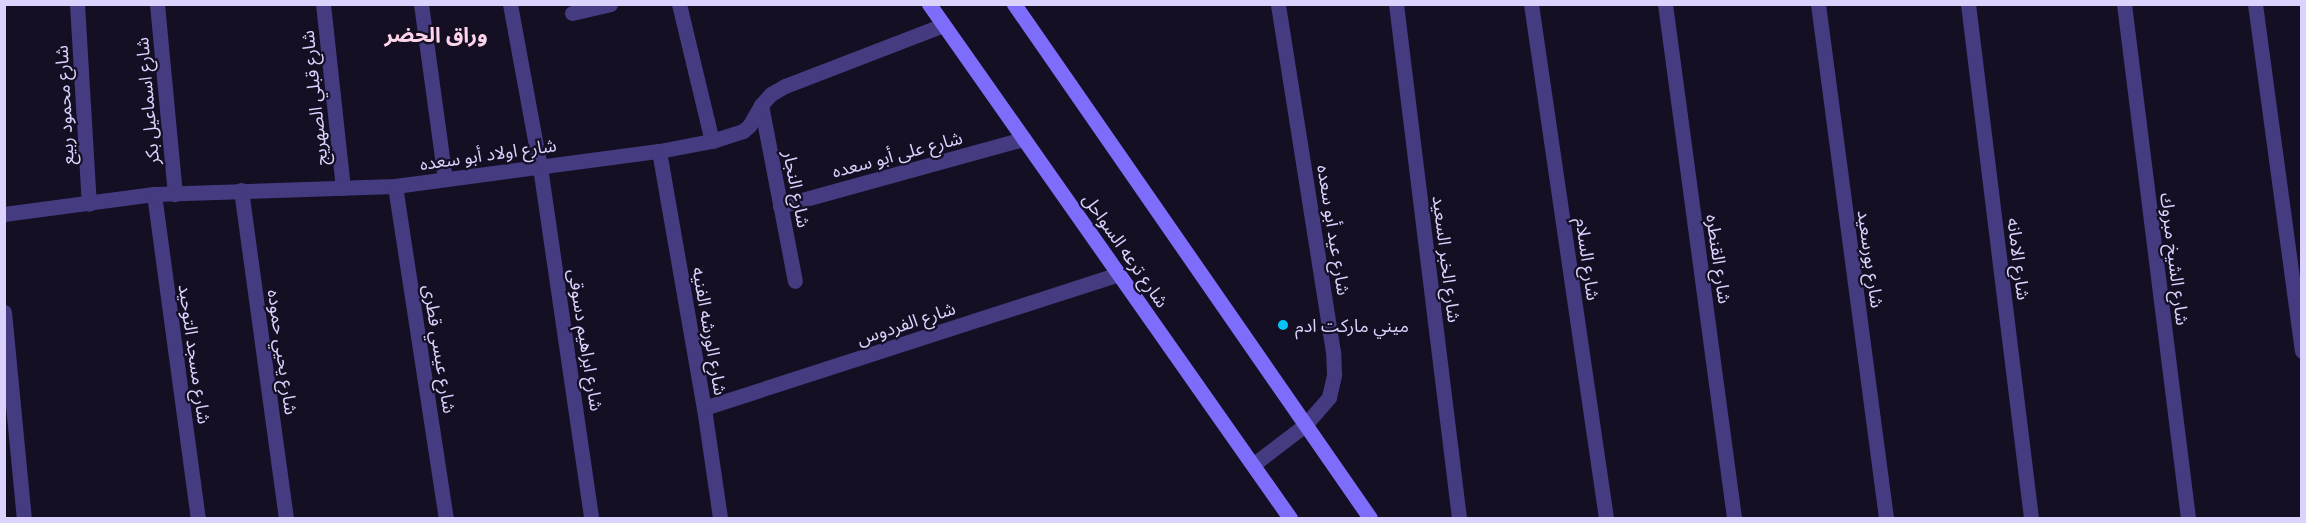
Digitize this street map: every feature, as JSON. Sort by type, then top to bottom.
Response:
[{"type":"main road","name":"شارع ترعه السواحل","points":[[929,4],[1254,464],[1290,519]]},
{"type":"main road","points":[[1014,4],[1370,519]]},
{"type":"street","name":"شارع محمود ربيع","points":[[77,4],[89,204]]},
{"type":"street","name":"شارع اسماعيل بكر","points":[[157,4],[175,194]]},
{"type":"street","name":"شارع قبلي الصهريج","points":[[323,4],[343,188]]},
{"type":"street","points":[[421,4],[445,179]]},
{"type":"street","name":"شارع ابراهيم دسوقى","points":[[510,4],[540,167],[591,519]]},
{"type":"street","points":[[572,13],[610,4]]},
{"type":"street","points":[[679,4],[712,141]]},
{"type":"street","name":"شارع عيد أبو سعده","points":[[1254,464],[1305,425],[1329,397],[1334,375],[1334,352],[1278,4]]},
{"type":"street","name":"شارع الخبر السعيد","points":[[1396,4],[1459,519]]},
{"type":"street","name":"شارع السلام","points":[[1531,4],[1606,519]]},
{"type":"street","name":"شارع القنطره","points":[[1665,4],[1734,519]]},
{"type":"street","name":"شارع بورسعيد","points":[[1818,4],[1886,519]]},
{"type":"street","name":"شارع الامانه","points":[[1968,4],[2031,519]]},
{"type":"street","name":"شارع الشيخ مبروك","points":[[2124,4],[2188,519]]},
{"type":"street","points":[[2255,4],[2301,351]]},
{"type":"street","name":"شارع اولاد أبو سعده","points":[[4,214],[154,194],[395,186],[658,151],[712,141],[743,131],[771,94],[785,86],[943,25]]},
{"type":"street","name":"شارع النجار","points":[[761,105],[795,281]]},
{"type":"street","name":"شارع على أبو سعده","points":[[780,206],[1024,139]]},
{"type":"street","name":"شارع الورشه الفنيه","points":[[658,151],[704,408],[720,519]]},
{"type":"street","name":"شارع عيسي قطرى","points":[[395,186],[446,519]]},
{"type":"street","name":"شارع يحيي حموده","points":[[241,190],[286,519]]},
{"type":"street","name":"شارع مسجد التوحيد","points":[[154,194],[198,519]]},
{"type":"street","name":"شارع الفردوس","points":[[704,408],[1119,274]]},
{"type":"street","points":[[4,312],[24,519]]},
{"type":"place","name":"ميني ماركت ادم","points":[[1283,325]]},
{"type":"district","name":"وراق الحضر","points":[[436,34]]}]
